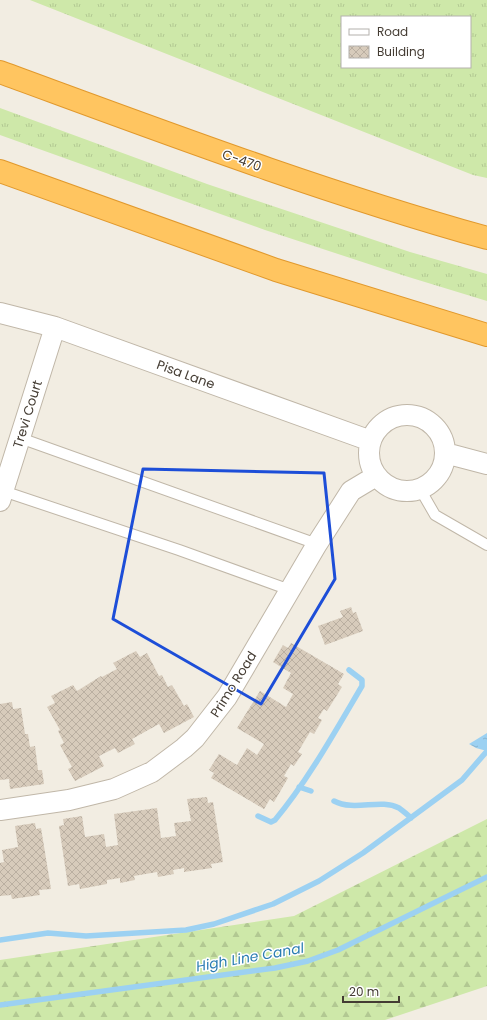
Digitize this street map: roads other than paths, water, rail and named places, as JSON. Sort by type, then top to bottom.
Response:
[{"type":"highway","name":"C-470","points":[[0,72],[272,170],[394,211],[487,238]]},
{"type":"highway","points":[[0,171],[257,263],[382,304],[487,335]]},
{"type":"street","name":"Pisa Lane","points":[[0,313],[54,327],[371,441]]},
{"type":"street","name":"Trevi Court","points":[[2,496],[54,327]]},
{"type":"street","points":[[410,415],[422,418],[433,425],[441,435],[445,453],[445,461],[440,473],[431,483],[420,489],[408,491],[396,490],[385,484],[376,476],[371,465],[369,453],[371,441],[376,430],[397,416],[410,415]]},
{"type":"street","points":[[445,453],[487,464]]},
{"type":"street","name":"Primo Road","points":[[0,810],[69,800],[95,794],[134,781],[162,765],[195,738],[227,697],[317,544],[351,491],[376,476]]},
{"type":"lane","points":[[20,438],[317,544]]},
{"type":"lane","points":[[420,489],[435,515],[487,545]]},
{"type":"lane","points":[[2,496],[179,550],[290,590]]},
{"type":"water","points":[[487,733],[487,751],[469,744]]},
{"type":"waterway","points":[[258,816],[271,822],[275,820],[321,755],[362,686],[362,680],[349,670]]},
{"type":"waterway","points":[[0,940],[48,933],[86,936],[186,930],[214,924],[273,904],[319,881],[363,853],[462,780],[487,751]]},
{"type":"waterway","points":[[299,787],[311,791]]},
{"type":"waterway","points":[[334,801],[350,805],[392,805],[399,808],[411,818]]},
{"type":"waterway","name":"High Line Canal","points":[[0,1005],[275,968],[308,961],[338,950],[487,877]]}]
